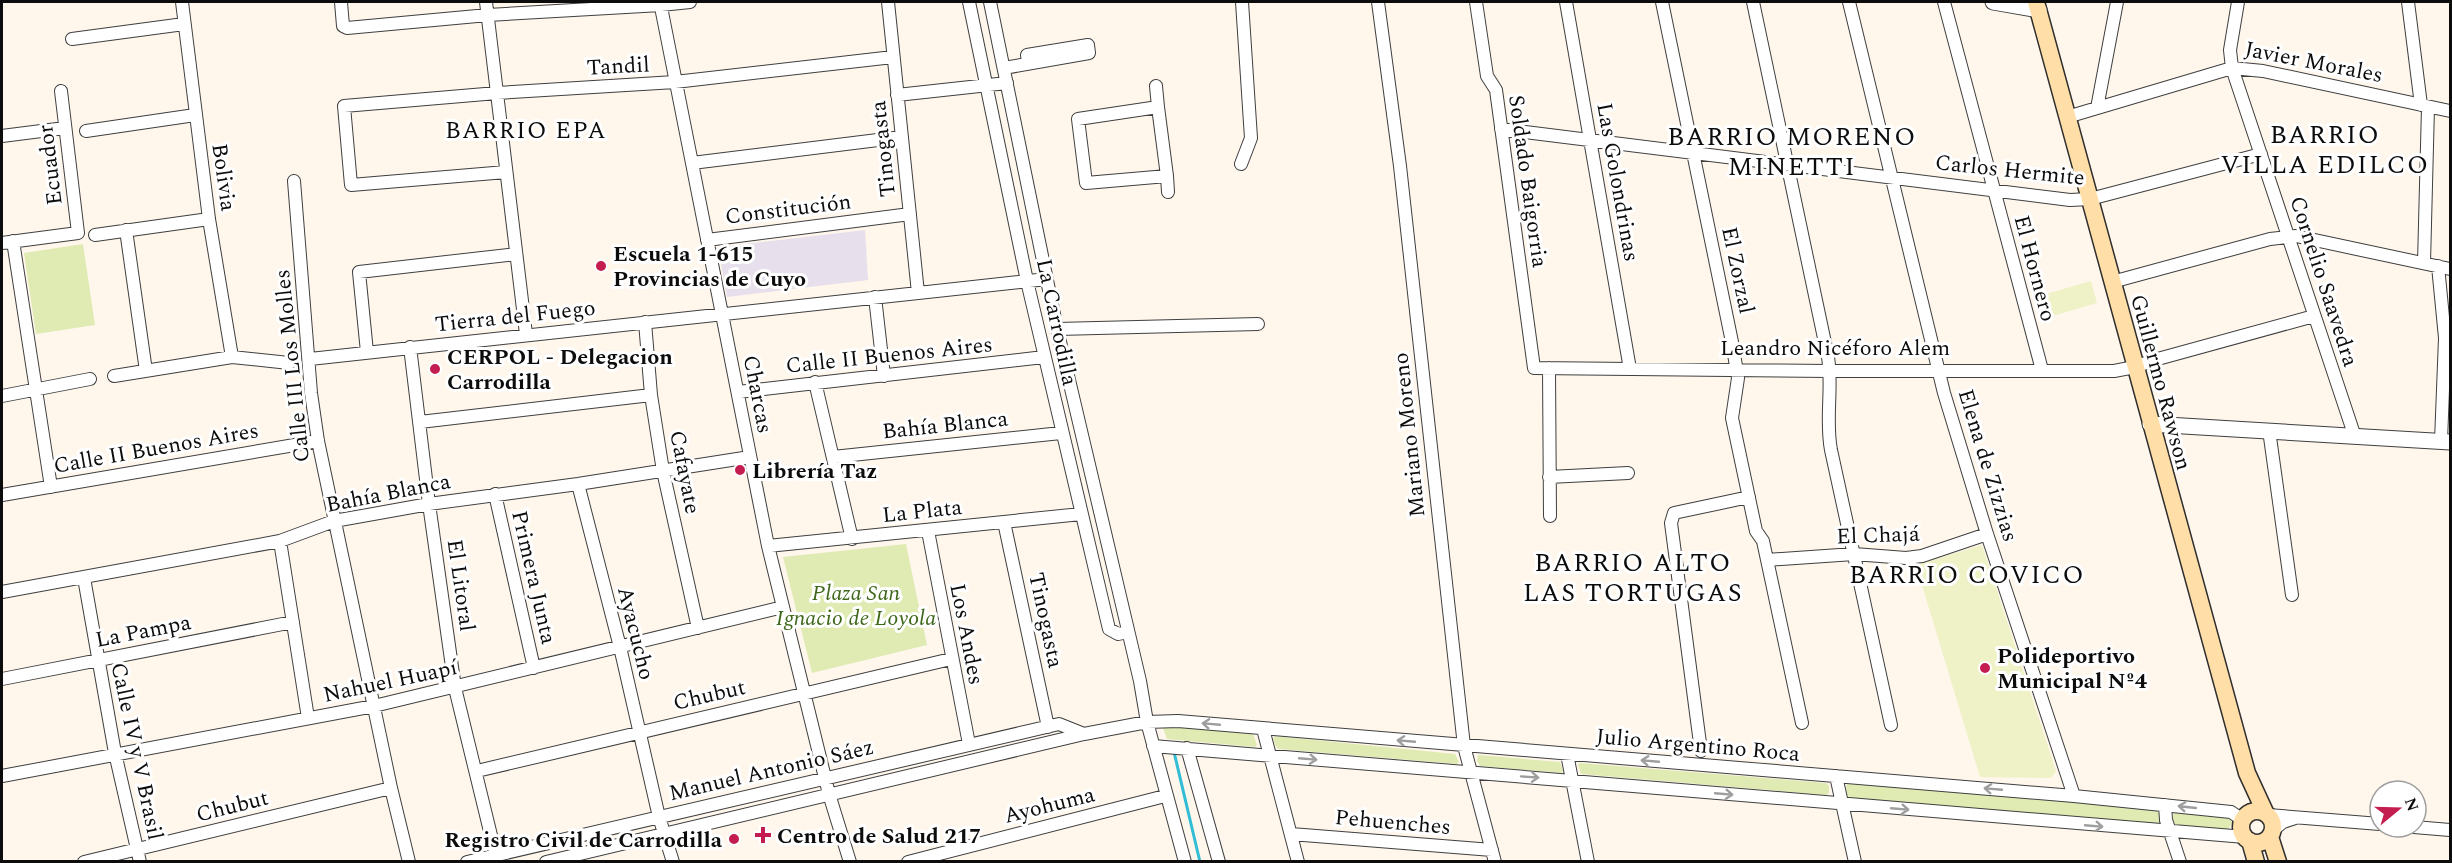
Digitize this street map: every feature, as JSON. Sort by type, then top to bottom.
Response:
[{"type":"main road","name":"Guillermo Rawson","points":[[2038,6],[2247,773],[2262,821],[2278,861]]},
{"type":"main road","points":[[2248,839],[2263,842],[2262,821],[2241,829],[2248,839],[2256,861]]},
{"type":"street","name":"Bolivia","points":[[182,2],[209,219],[232,357]]},
{"type":"street","points":[[341,2],[344,27],[690,2]]},
{"type":"street","points":[[486,2],[526,334]]},
{"type":"street","name":"Tinogasta","points":[[888,2],[918,293]]},
{"type":"street","name":"La Carrodilla","points":[[969,2],[1027,281],[1080,514],[1109,629],[1118,634],[1128,632]]},
{"type":"street","name":"La Carrodilla","points":[[990,2],[1057,329],[1140,681],[1147,722],[1185,861]]},
{"type":"street","points":[[1241,164],[1251,138],[1242,2]]},
{"type":"street","name":"Mariano Moreno","points":[[1378,2],[1401,177],[1464,746],[1493,856]]},
{"type":"street","name":"Soldado Baigorria","points":[[1476,2],[1487,76],[1496,90],[1534,368]]},
{"type":"street","name":"Las Golondrinas","points":[[1566,2],[1630,369]]},
{"type":"street","name":"El Zorzal","points":[[1662,2],[1737,369],[1738,378],[1732,418],[1756,531],[1763,542],[1802,723]]},
{"type":"street","points":[[1753,2],[1830,371],[1829,437],[1891,724]]},
{"type":"street","name":"Elena de Zizzias","points":[[1849,2],[1944,393],[1987,534],[2074,796]]},
{"type":"street","name":"El Hornero","points":[[1944,2],[2042,370]]},
{"type":"street","points":[[1993,2],[2038,6]]},
{"type":"street","points":[[2097,108],[2117,2]]},
{"type":"street","name":"Cornelio Saavedra","points":[[2238,2],[2230,50],[2232,68],[2354,434]]},
{"type":"street","points":[[2408,2],[2425,106],[2424,263]]},
{"type":"street","name":"Charcas","points":[[660,3],[768,546],[825,779],[850,861]]},
{"type":"street","points":[[72,39],[184,24]]},
{"type":"street","name":"Tandil","points":[[506,172],[351,185],[344,106],[497,93],[675,82],[893,57]]},
{"type":"street","points":[[1004,68],[1028,63]]},
{"type":"street","name":"Javier Morales","points":[[2067,117],[2232,68],[2263,71],[2451,111]]},
{"type":"street","points":[[897,95],[1007,83]]},
{"type":"street","points":[[1156,86],[1168,192]]},
{"type":"street","name":"Ecuador","points":[[7,242],[78,233],[61,91]]},
{"type":"street","points":[[1158,107],[1078,119],[1082,154],[1086,183],[1167,176]]},
{"type":"street","points":[[86,130],[195,115]]},
{"type":"street","points":[[2,136],[65,128]]},
{"type":"street","name":"Carlos Hermite","points":[[1501,129],[2070,200],[2090,199],[2261,154]]},
{"type":"street","points":[[692,163],[902,137]]},
{"type":"street","name":"Calle III Los Molles","points":[[294,181],[311,393],[318,441],[391,788],[409,861]]},
{"type":"street","name":"Constitución","points":[[707,240],[910,214]]},
{"type":"street","points":[[95,235],[209,219]]},
{"type":"street","points":[[126,230],[146,371]]},
{"type":"street","points":[[2112,282],[2288,236],[2444,267],[2446,441],[2150,423]]},
{"type":"street","points":[[7,242],[36,389],[51,487]]},
{"type":"street","points":[[367,352],[359,272],[516,254]]},
{"type":"street","name":"Tierra del Fuego","points":[[310,359],[1047,279]]},
{"type":"street","points":[[875,297],[884,376]]},
{"type":"street","name":"Leandro Nicéforo Alem","points":[[1534,368],[1830,371],[2114,370],[2135,367],[2314,316]]},
{"type":"street","name":"Cafayate","points":[[645,322],[651,395],[663,471],[698,628]]},
{"type":"street","points":[[1057,329],[1258,324]]},
{"type":"street","name":"El Litoral","points":[[410,347],[455,688],[477,771],[496,858]]},
{"type":"street","points":[[114,376],[232,357],[289,363]]},
{"type":"street","name":"Calle II Buenos Aires","points":[[738,392],[1044,357]]},
{"type":"street","points":[[1549,368],[1550,516]]},
{"type":"street","points":[[2,396],[90,379]]},
{"type":"street","points":[[815,382],[852,539]]},
{"type":"street","points":[[420,422],[651,395]]},
{"type":"street","points":[[2269,430],[2292,595]]},
{"type":"street","name":"Bahía Blanca","points":[[833,457],[1061,433]]},
{"type":"street","name":"Calle II Buenos Aires","points":[[2,495],[318,441]]},
{"type":"street","name":"Bahía Blanca","points":[[2,592],[280,541],[334,521],[429,504],[750,457]]},
{"type":"street","points":[[1549,477],[1628,473]]},
{"type":"street","name":"Ayacucho","points":[[578,484],[620,647],[663,833],[673,861]]},
{"type":"street","name":"Primera Junta","points":[[495,495],[534,668]]},
{"type":"street","points":[[1701,751],[1671,523],[1674,513],[1749,497]]},
{"type":"street","name":"La Plata","points":[[768,546],[1080,514]]},
{"type":"street","name":"Tinogasta","points":[[1004,522],[1048,727]]},
{"type":"street","name":"Los Andes","points":[[928,531],[969,744]]},
{"type":"street","name":"El Chajá","points":[[1767,560],[1854,554],[1906,558],[1923,556],[1987,534]]},
{"type":"street","points":[[280,541],[308,718]]},
{"type":"street","name":"Calle IV y V Brasil","points":[[84,578],[115,753],[138,856]]},
{"type":"street","name":"Nahuel Huapí","points":[[2,776],[374,706],[783,607]]},
{"type":"street","name":"La Pampa","points":[[2,679],[293,622]]},
{"type":"street","name":"Chubut","points":[[477,771],[951,659]]},
{"type":"street","name":"Julio Argentino Roca","points":[[1147,722],[1178,721],[2074,796],[2231,812],[2262,821]]},
{"type":"street","name":"Manuel Antonio Sáez","points":[[546,861],[1084,734],[1147,722]]},
{"type":"street","name":"Manuel Antonio Sáez","points":[[467,861],[496,858],[659,817],[1048,727],[1062,725],[1084,734]]},
{"type":"street","points":[[1263,729],[1298,861]]},
{"type":"street","points":[[1153,746],[2248,839]]},
{"type":"street","points":[[1187,748],[1219,861]]},
{"type":"street","points":[[1567,754],[1589,861]]},
{"type":"street","points":[[1836,776],[1855,861]]},
{"type":"street","name":"Chubut","points":[[84,861],[138,856],[391,788]]},
{"type":"street","name":"Ayohuma","points":[[908,861],[1166,796]]},
{"type":"street","points":[[2165,805],[2180,861]]},
{"type":"street","points":[[2262,821],[2283,822],[2299,817],[2368,823]]},
{"type":"street","points":[[2428,828],[2451,830]]},
{"type":"street","name":"Pehuenches","points":[[1291,834],[1493,856]]},
{"type":"shaded area","points":[[865,230],[868,280],[727,297],[718,247]]},
{"type":"green space","points":[[83,244],[95,325],[36,334],[24,253]]},
{"type":"green space","points":[[2091,281],[2097,303],[2052,316],[2046,294]]},
{"type":"green space","name":"Plaza San Ignacio de Loyola","points":[[906,544],[927,645],[812,673],[783,557]]},
{"type":"green space","name":"Polideportivo Municipal Nº4","points":[[1982,545],[2056,771],[2051,778],[1980,777],[1916,565]]},
{"type":"green space","points":[[1165,726],[1253,734],[1257,745],[1255,747],[1167,739],[1163,728]]},
{"type":"green space","points":[[1275,736],[1455,754],[1459,762],[1457,764],[1279,749],[1273,739]]},
{"type":"green space","points":[[1478,755],[1560,762],[1563,771],[1562,773],[1480,766],[1477,761]]},
{"type":"green space","points":[[1580,763],[1826,783],[1829,786],[1829,793],[1826,795],[1581,774],[1578,765]]},
{"type":"green space","points":[[1848,783],[2158,810],[2161,823],[1851,799],[1847,795]]},
{"type":"green space","points":[[2174,811],[2231,818],[2232,824],[2228,829],[2174,825],[2172,822]]},
{"type":"waterway","points":[[1174,752],[1200,862]]},
{"type":"place","name":"Escuela 1-615 Provincias de Cuyo","points":[[601,266]]},
{"type":"place","name":"CERPOL - Delegacion Carrodilla","points":[[435,369]]},
{"type":"place","name":"Librería Taz","points":[[740,470]]},
{"type":"place","name":"Polideportivo Municipal Nº4","points":[[1985,668]]},
{"type":"place","name":"Centro de Salud 217","points":[[763,835]]},
{"type":"place","name":"Registro Civil de Carrodilla","points":[[734,839]]},
{"type":"district","name":"BARRIO EPA","points":[[526,130]]},
{"type":"district","name":"BARRIO VILLA EDILCO","points":[[2325,149]]},
{"type":"district","name":"BARRIO MORENO MINETTI","points":[[1792,151]]},
{"type":"district","name":"BARRIO COVICO","points":[[1967,574]]},
{"type":"district","name":"BARRIO ALTO LAS TORTUGAS","points":[[1633,577]]}]
